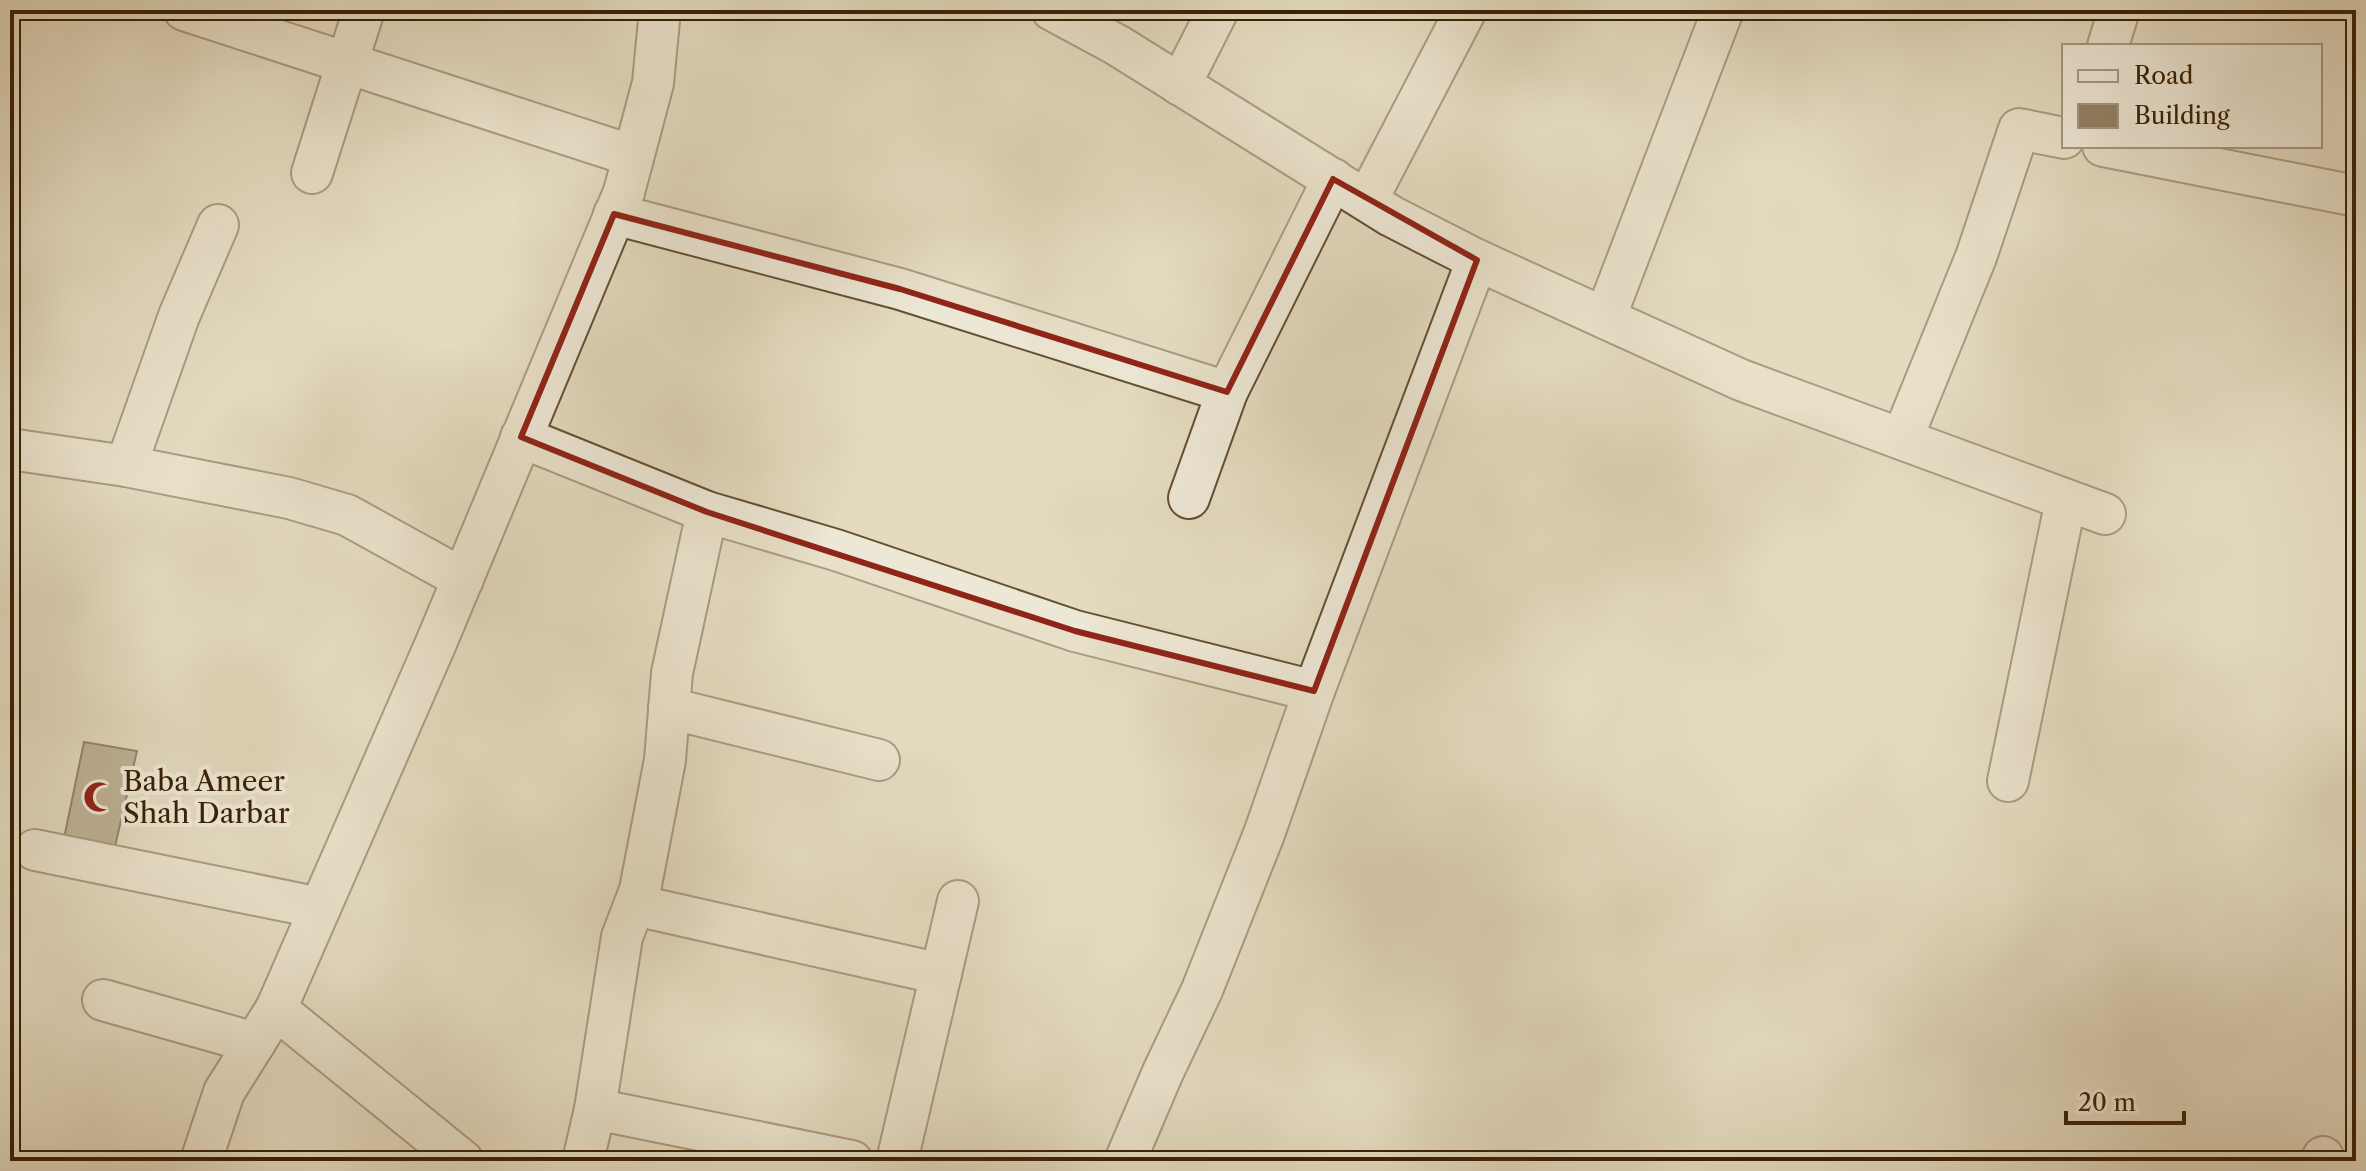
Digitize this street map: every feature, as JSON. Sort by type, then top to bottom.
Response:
[{"type":"street","points":[[184,10],[633,156]]},
{"type":"street","points":[[312,173],[364,10]]},
{"type":"street","points":[[201,1161],[224,1092],[276,1009],[463,579],[624,192],[653,83],[660,10]]},
{"type":"street","points":[[1052,10],[1117,45],[1391,216],[1477,260],[1741,380],[2105,514]]},
{"type":"street","points":[[1180,85],[1218,10]]},
{"type":"street","points":[[1367,200],[1466,10]]},
{"type":"street","points":[[1605,318],[1723,10]]},
{"type":"street","points":[[2109,44],[2119,10]]},
{"type":"street","points":[[1902,439],[1976,257],[2019,129],[2062,138]]},
{"type":"street","points":[[2113,148],[2356,196]]},
{"type":"street","points":[[1189,498],[1227,392],[1333,179]]},
{"type":"street","points":[[614,214],[900,289],[1227,392]]},
{"type":"street","points":[[126,466],[179,316],[218,225]]},
{"type":"street","points":[[1125,1161],[1202,990],[1264,834],[1314,691],[1477,260]]},
{"type":"street","points":[[521,437],[707,512],[836,550],[1075,631],[1314,691]]},
{"type":"street","points":[[10,449],[126,466],[289,498],[347,515],[463,579]]},
{"type":"street","points":[[2008,781],[2066,500]]},
{"type":"street","points":[[583,1161],[595,1109],[622,937],[640,890],[665,760],[672,673],[707,512]]},
{"type":"street","points":[[669,708],[879,760]]},
{"type":"street","points":[[35,850],[320,908]]},
{"type":"street","points":[[897,1161],[958,901]]},
{"type":"street","points":[[635,905],[941,974]]},
{"type":"street","points":[[103,1000],[255,1043]]},
{"type":"street","points":[[276,1009],[463,1161]]},
{"type":"street","points":[[595,1109],[852,1161]]},
{"type":"highlighted area","points":[[1333,179],[1477,260],[1314,691],[1075,631],[707,512],[521,437],[614,214],[900,289],[1227,392]]},
{"type":"building","name":"Baba Ameer Shah Darbar","points":[[84,742],[137,751],[113,855],[63,843]]},
{"type":"place","name":"Baba Ameer Shah Darbar","points":[[99,797]]}]
